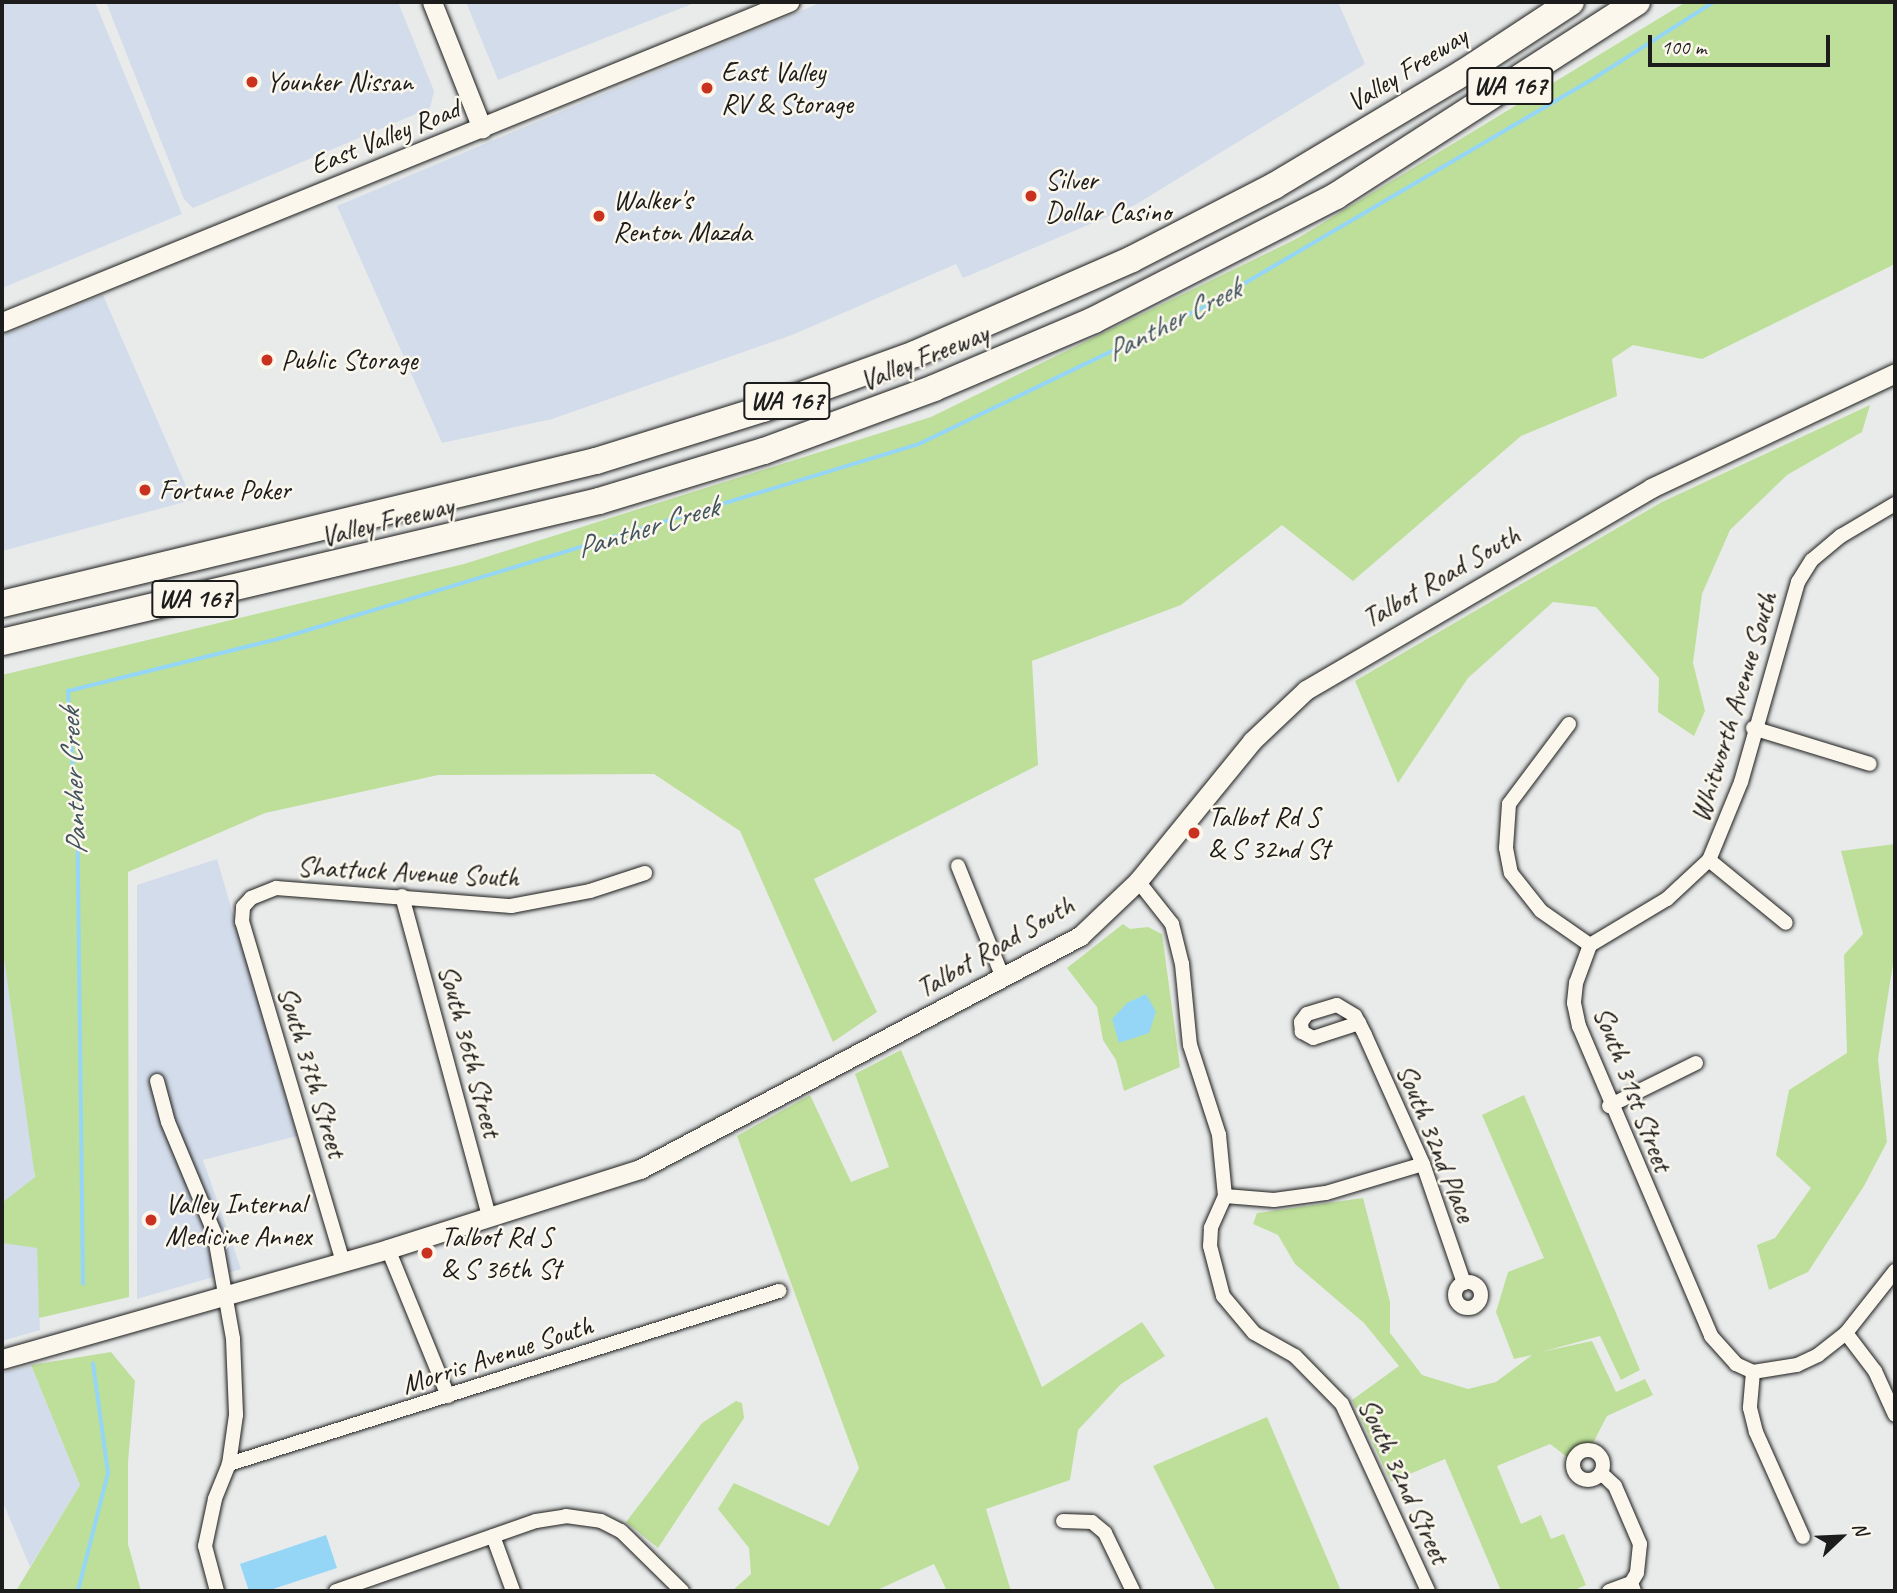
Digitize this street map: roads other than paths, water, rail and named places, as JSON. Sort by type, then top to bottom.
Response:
[{"type":"highway","name":"Valley Freeway","points":[[2,604],[596,461],[763,410],[915,354],[1132,259],[1274,186],[1463,73],[1571,2]]},
{"type":"highway","name":"Valley Freeway","points":[[2,642],[586,504],[776,446],[934,388],[1094,320],[1286,223],[1637,2]]},
{"type":"highway","points":[[2,631],[509,513],[751,444],[1028,339],[1210,253],[1353,174],[1380,166]]},
{"type":"highway","points":[[2,591],[55,579],[110,576]]},
{"type":"highway","points":[[2,656],[40,635]]},
{"type":"street","points":[[432,2],[482,128]]},
{"type":"street","name":"East Valley Road","points":[[2,322],[789,2]]},
{"type":"street","name":"Talbot Road South","points":[[2,1359],[490,1219],[640,1169],[1080,936],[1138,881],[1252,741],[1306,690],[1651,488],[1895,373]]},
{"type":"street","name":"Whitworth Avenue South","points":[[1590,945],[1667,899],[1709,860],[1741,782],[1753,728],[1798,582],[1822,552],[1893,510]]},
{"type":"street","points":[[1569,724],[1517,787],[1509,804],[1506,848],[1511,873],[1521,892],[1560,929],[1590,945]]},
{"type":"street","points":[[1753,728],[1870,764]]},
{"type":"street","points":[[1709,860],[1786,923]]},
{"type":"street","points":[[958,866],[1003,978]]},
{"type":"street","name":"Shattuck Avenue South","points":[[251,898],[276,888],[402,896],[471,905],[522,905],[590,891],[645,873]]},
{"type":"street","name":"South 32nd Street","points":[[1138,881],[1167,916],[1178,943],[1190,1045],[1219,1135],[1225,1196],[1211,1228],[1210,1246],[1223,1296],[1254,1333],[1295,1356],[1342,1404],[1364,1444],[1428,1591]]},
{"type":"street","name":"South 36th Street","points":[[402,896],[490,1219]]},
{"type":"street","name":"South 37th Street","points":[[251,898],[243,907],[242,922],[343,1262]]},
{"type":"street","name":"South 31st Street","points":[[1590,945],[1574,1003],[1609,1105],[1711,1336],[1736,1364],[1753,1373]]},
{"type":"street","name":"South 32nd Place","points":[[1359,1023],[1423,1164],[1464,1283]]},
{"type":"street","points":[[1609,1105],[1696,1063]]},
{"type":"street","points":[[157,1081],[168,1122],[214,1232],[226,1294],[237,1383],[229,1464],[207,1526],[209,1566],[217,1591]]},
{"type":"street","points":[[1225,1196],[1274,1200],[1326,1193],[1423,1164]]},
{"type":"street","points":[[388,1249],[449,1396]]},
{"type":"street","points":[[1803,1537],[1756,1432],[1750,1408],[1753,1373],[1797,1365],[1846,1334],[1895,1271]]},
{"type":"street","name":"Morris Avenue South","points":[[229,1464],[779,1290]]},
{"type":"street","points":[[1846,1334],[1875,1371],[1895,1415]]},
{"type":"street","points":[[1601,1473],[1615,1486],[1640,1544],[1637,1573],[1632,1587],[1609,1591]]},
{"type":"street","points":[[336,1591],[359,1588],[493,1536],[551,1517],[601,1521],[621,1531],[682,1591]]},
{"type":"street","points":[[1063,1521],[1092,1522],[1105,1533],[1133,1591]]},
{"type":"street","points":[[493,1536],[513,1591]]},
{"type":"water","points":[[1146,994],[1156,1012],[1149,1033],[1119,1043],[1112,1019],[1127,1003]]},
{"type":"water","points":[[326,1535],[337,1568],[267,1591],[249,1591],[240,1564]]},
{"type":"waterway","name":"Panther Creek","points":[[83,1284],[78,851],[68,691],[282,638],[919,444],[1206,306],[1593,79],[1714,2]]},
{"type":"waterway","name":"Panther Creek","points":[[78,1591],[108,1473],[93,1364]]},
{"type":"place","name":"Younker Nissan","points":[[252,82]]},
{"type":"place","name":"East Valley RV & Storage","points":[[707,88]]},
{"type":"place","name":"Silver Dollar Casino","points":[[1031,196]]},
{"type":"place","name":"Walker's Renton Mazda","points":[[599,216]]},
{"type":"place","name":"Public Storage","points":[[267,360]]},
{"type":"place","name":"Fortune Poker","points":[[145,490]]},
{"type":"place","name":"Talbot Rd S & S 32nd St","points":[[1194,833]]},
{"type":"place","name":"Valley Internal Medicine Annex","points":[[151,1220]]},
{"type":"place","name":"Talbot Rd S & S 36th St","points":[[427,1253]]}]
